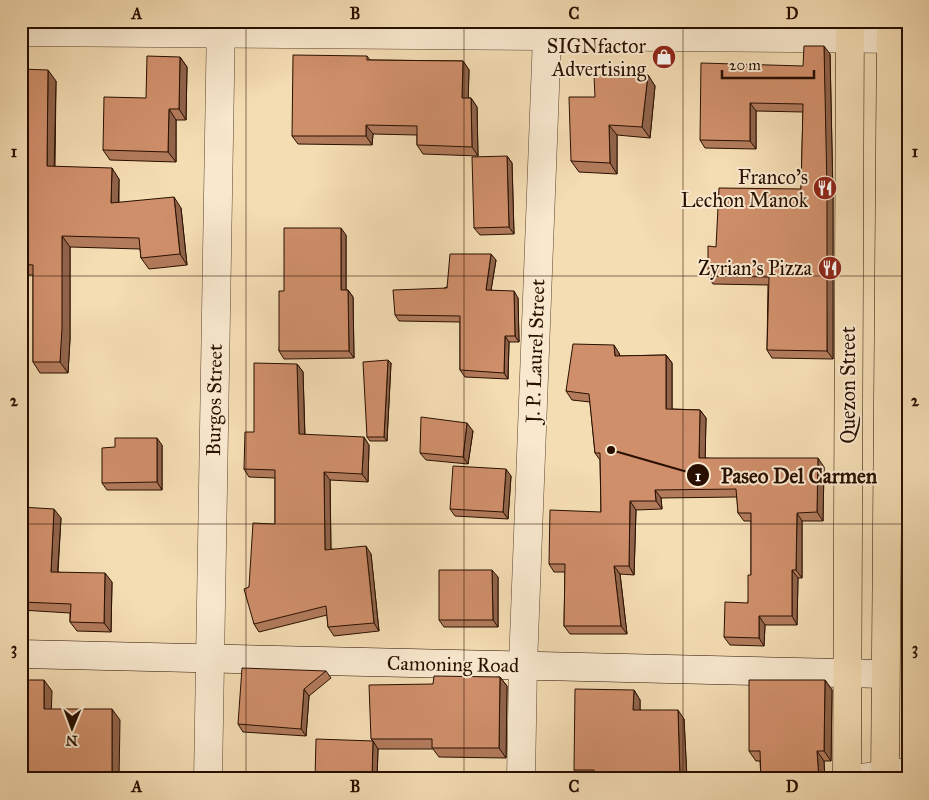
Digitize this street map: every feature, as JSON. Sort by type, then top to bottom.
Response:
[{"type":"highway","name":"Quezon Street","points":[[847,779],[850,30]]},
{"type":"highway","name":"Quezon Street","points":[[892,775],[885,674],[896,33]]},
{"type":"street","points":[[21,32],[221,27],[547,36],[850,30],[896,33]]},
{"type":"street","name":"Burgos Street","points":[[208,779],[221,27]]},
{"type":"street","name":"J. P. Laurel Street","points":[[521,779],[523,665],[547,36]]},
{"type":"street","name":"Camoning Road","points":[[21,654],[885,674]]},
{"type":"street","points":[[853,779],[892,775]]},
{"type":"building","points":[[804,46],[824,46],[827,189],[827,351],[767,350],[769,277],[708,276],[708,246],[716,247],[719,188],[801,189],[803,104],[750,103],[750,141],[700,140],[701,63],[803,66]]},
{"type":"building","points":[[293,55],[367,56],[367,60],[463,61],[462,98],[471,98],[472,147],[417,145],[417,126],[366,125],[366,136],[292,136]]},
{"type":"building","points":[[147,56],[180,57],[179,109],[169,109],[168,152],[103,150],[104,97],[146,98]]},
{"type":"building","points":[[21,69],[48,70],[47,166],[112,168],[111,203],[174,197],[180,254],[141,258],[139,238],[62,236],[60,362],[33,362],[33,265],[21,264]]},
{"type":"building","points":[[594,75],[648,75],[642,127],[609,125],[610,163],[571,161],[569,97],[595,97]]},
{"type":"building","points":[[507,156],[509,227],[474,228],[472,157]]},
{"type":"building","points":[[284,228],[341,228],[341,290],[348,290],[349,351],[279,351],[279,291],[284,291]]},
{"type":"building","points":[[450,254],[491,254],[486,290],[514,291],[515,336],[505,336],[504,373],[460,370],[460,316],[395,315],[393,290],[447,288]]},
{"type":"building","points":[[573,344],[614,345],[615,356],[666,355],[666,409],[700,410],[699,458],[818,458],[817,512],[797,513],[796,570],[792,570],[792,616],[759,616],[759,638],[724,637],[725,602],[748,603],[748,575],[751,575],[751,513],[738,513],[736,489],[655,490],[656,501],[630,501],[629,566],[614,566],[621,626],[564,626],[565,564],[549,564],[550,510],[601,512],[600,453],[595,453],[589,394],[566,391]]},
{"type":"building","points":[[388,360],[384,437],[367,437],[363,362]]},
{"type":"building","points":[[254,363],[297,364],[299,434],[364,437],[362,474],[324,472],[325,550],[366,546],[374,623],[328,627],[326,606],[254,624],[244,589],[249,587],[253,523],[275,524],[275,470],[244,469],[245,432],[254,432]]},
{"type":"building","points":[[421,417],[467,423],[463,457],[420,453]]},
{"type":"building","points":[[115,438],[157,438],[157,482],[102,483],[102,448],[115,447]]},
{"type":"building","points":[[453,466],[506,469],[503,512],[450,509]]},
{"type":"building","points":[[21,507],[54,509],[51,572],[105,573],[104,623],[70,622],[71,604],[21,602]]},
{"type":"building","points":[[439,570],[492,570],[493,620],[439,620]]},
{"type":"building","points":[[242,668],[326,671],[304,689],[301,729],[238,724]]},
{"type":"building","points":[[434,676],[500,677],[499,748],[432,748],[432,739],[371,739],[369,685],[433,684]]},
{"type":"building","points":[[21,680],[44,680],[44,709],[112,709],[112,779],[21,779]]},
{"type":"building","points":[[749,680],[825,680],[824,751],[817,751],[819,779],[761,779],[760,751],[749,751]]},
{"type":"building","points":[[575,689],[634,690],[633,710],[678,710],[680,779],[594,779],[594,770],[574,770]]},
{"type":"building","points":[[316,739],[373,741],[372,779],[315,779]]},
{"type":"place","name":"SIGNfactor Advertising","points":[[664,57]]},
{"type":"place","name":"Franco's Lechon Manok","points":[[825,188]]},
{"type":"place","name":"Zyrian's Pizza","points":[[830,268]]},
{"type":"place","name":"Paseo Del Carmen","points":[[611,450]]}]
